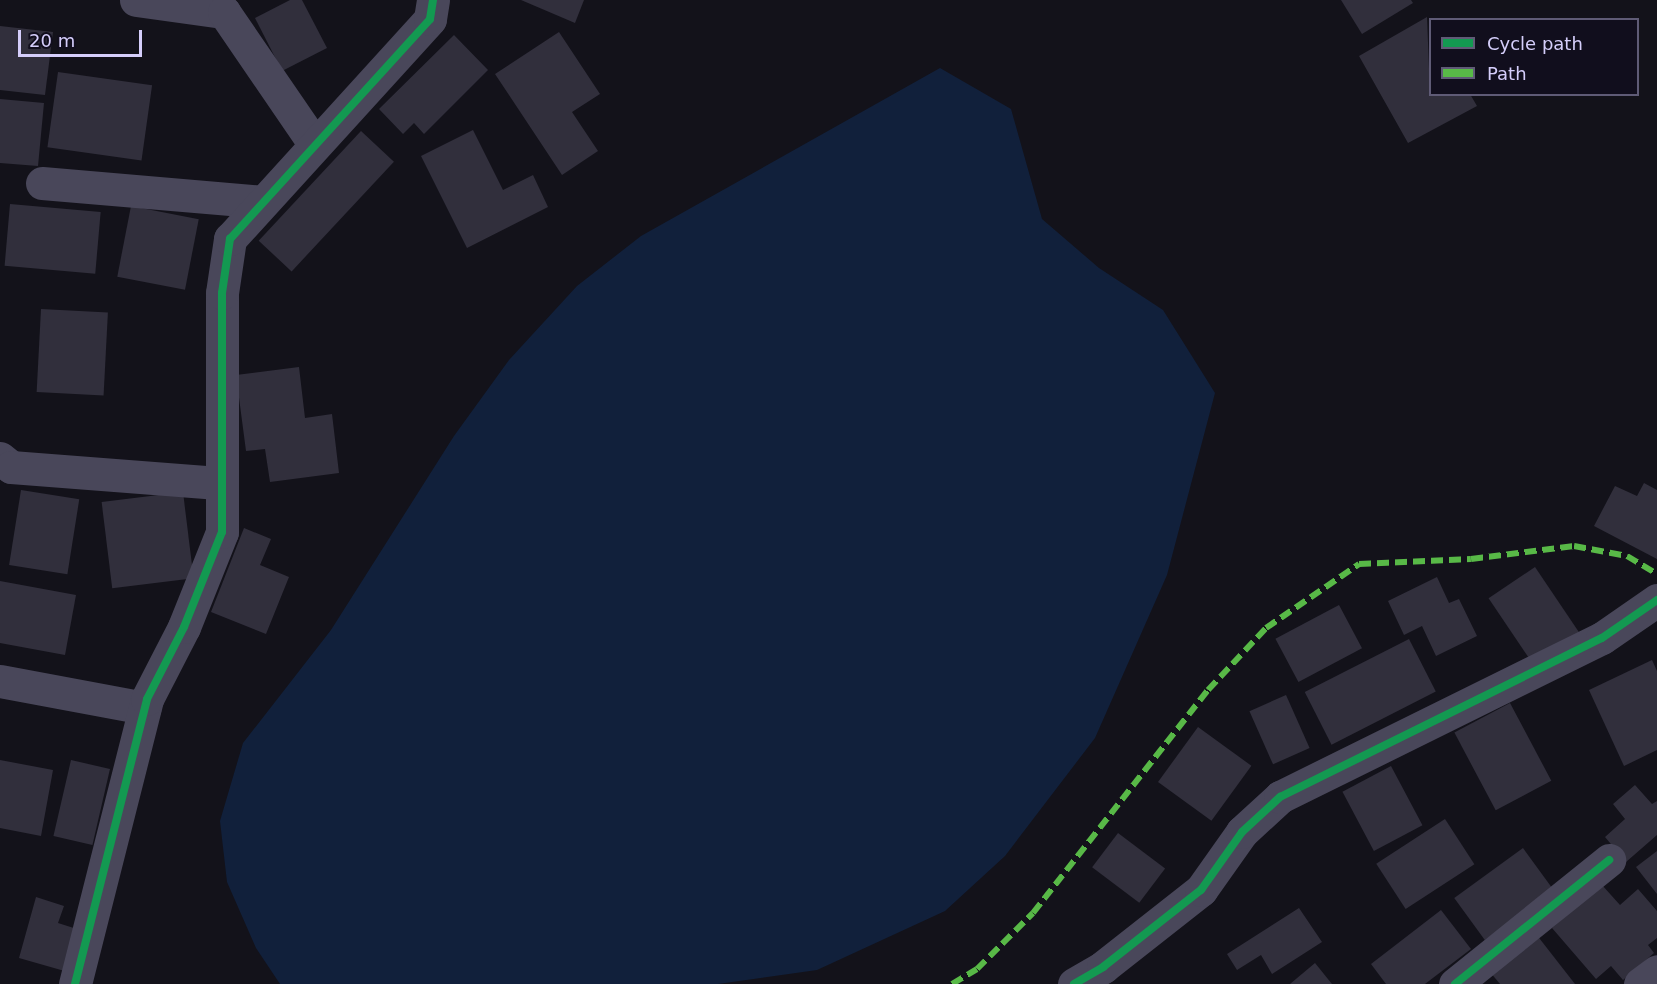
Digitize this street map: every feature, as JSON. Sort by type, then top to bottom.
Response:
[{"type":"street","points":[[136,0],[224,12],[315,145]]},
{"type":"street","points":[[84,981],[144,708],[184,627],[222,532],[222,292],[230,239],[430,19],[433,0]]},
{"type":"street","points":[[42,183],[263,202]]},
{"type":"street","points":[[0,458],[11,467],[221,483]]},
{"type":"street","points":[[1074,984],[1102,967],[1201,890],[1242,832],[1280,797],[1602,638],[1657,600]]},
{"type":"street","points":[[0,681],[144,708]]},
{"type":"street","points":[[1455,984],[1609,860]]},
{"type":"street","points":[[1640,984],[1657,970]]},
{"type":"water","points":[[940,68],[1011,109],[1042,219],[1099,268],[1163,310],[1215,393],[1167,575],[1095,738],[1005,856],[945,911],[817,970],[718,984],[280,984],[256,948],[227,882],[220,821],[243,743],[331,630],[454,436],[509,360],[577,286],[641,236]]},
{"type":"building","points":[[290,0],[302,0],[327,48],[282,71],[255,18]]},
{"type":"building","points":[[521,0],[584,0],[575,23]]},
{"type":"building","points":[[1341,0],[1411,0],[1413,3],[1362,34]]},
{"type":"building","points":[[1427,17],[1429,96],[1471,96],[1477,106],[1408,143],[1359,56]]},
{"type":"building","points":[[0,26],[53,32],[45,95],[0,90]]},
{"type":"building","points":[[559,32],[600,94],[572,112],[598,151],[562,175],[495,74]]},
{"type":"building","points":[[454,35],[488,70],[424,134],[414,123],[403,134],[379,109]]},
{"type":"building","points":[[58,72],[152,85],[141,160],[47,147]]},
{"type":"building","points":[[0,99],[44,103],[38,166],[0,163]]},
{"type":"building","points":[[473,130],[503,190],[533,175],[548,207],[467,248],[421,156]]},
{"type":"building","points":[[361,131],[394,162],[292,271],[259,241]]},
{"type":"building","points":[[10,204],[101,212],[95,274],[5,266]]},
{"type":"building","points":[[131,206],[199,219],[185,290],[117,277]]},
{"type":"building","points":[[41,309],[108,313],[104,395],[37,392]]},
{"type":"building","points":[[299,367],[305,418],[332,414],[339,473],[270,482],[265,449],[246,451],[236,375]]},
{"type":"building","points":[[1644,483],[1657,490],[1657,559],[1594,526],[1615,486],[1637,496]]},
{"type":"building","points":[[21,490],[79,499],[67,574],[9,565]]},
{"type":"building","points":[[183,492],[194,578],[112,588],[102,502]]},
{"type":"building","points":[[244,528],[271,539],[260,565],[289,577],[266,634],[211,612]]},
{"type":"building","points":[[1535,567],[1579,632],[1533,664],[1489,598]]},
{"type":"building","points":[[1437,577],[1449,603],[1459,599],[1477,636],[1436,656],[1422,626],[1404,635],[1388,601]]},
{"type":"building","points":[[0,581],[76,595],[65,655],[0,643]]},
{"type":"building","points":[[1339,605],[1362,648],[1298,682],[1275,639]]},
{"type":"building","points":[[1409,639],[1436,692],[1332,745],[1305,692]]},
{"type":"building","points":[[1652,660],[1657,671],[1657,750],[1624,766],[1589,690]]},
{"type":"building","points":[[1286,695],[1310,748],[1273,764],[1249,711]]},
{"type":"building","points":[[1510,703],[1551,781],[1496,810],[1454,733]]},
{"type":"building","points":[[1198,727],[1251,766],[1211,821],[1158,782]]},
{"type":"building","points":[[0,760],[53,770],[41,836],[0,828]]},
{"type":"building","points":[[71,760],[110,769],[92,845],[53,836]]},
{"type":"building","points":[[1391,766],[1422,825],[1374,851],[1342,792]]},
{"type":"building","points":[[1635,785],[1652,804],[1657,801],[1657,835],[1626,862],[1605,837],[1625,819],[1613,804]]},
{"type":"building","points":[[1445,819],[1474,864],[1406,909],[1376,864]]},
{"type":"building","points":[[1118,833],[1165,869],[1139,903],[1092,867]]},
{"type":"building","points":[[1523,848],[1554,890],[1485,940],[1454,898]]},
{"type":"building","points":[[1657,851],[1657,894],[1636,867]]},
{"type":"building","points":[[1602,885],[1620,905],[1638,889],[1657,911],[1657,938],[1648,945],[1654,953],[1623,980],[1611,966],[1596,979],[1552,928]]},
{"type":"building","points":[[36,897],[64,906],[58,923],[80,930],[68,972],[19,958]]},
{"type":"building","points":[[1299,908],[1322,942],[1272,974],[1261,955],[1237,970],[1227,954]]},
{"type":"building","points":[[1441,910],[1471,949],[1425,984],[1386,984],[1371,964]]},
{"type":"building","points":[[1536,934],[1575,984],[1500,984],[1490,972]]},
{"type":"building","points":[[1315,963],[1332,984],[1290,984]]},
{"type":"marked path","points":[[952,984],[977,969],[1033,913],[1208,690],[1266,628],[1359,564],[1471,559],[1574,546],[1627,556],[1657,574]]},
{"type":"cycle path","points":[[75,984],[147,699],[184,627],[222,532],[222,293],[230,239],[430,19],[433,0]]},
{"type":"cycle path","points":[[1074,984],[1103,967],[1201,890],[1242,832],[1280,797],[1602,638],[1657,600]]},
{"type":"cycle path","points":[[1455,984],[1609,860]]}]
